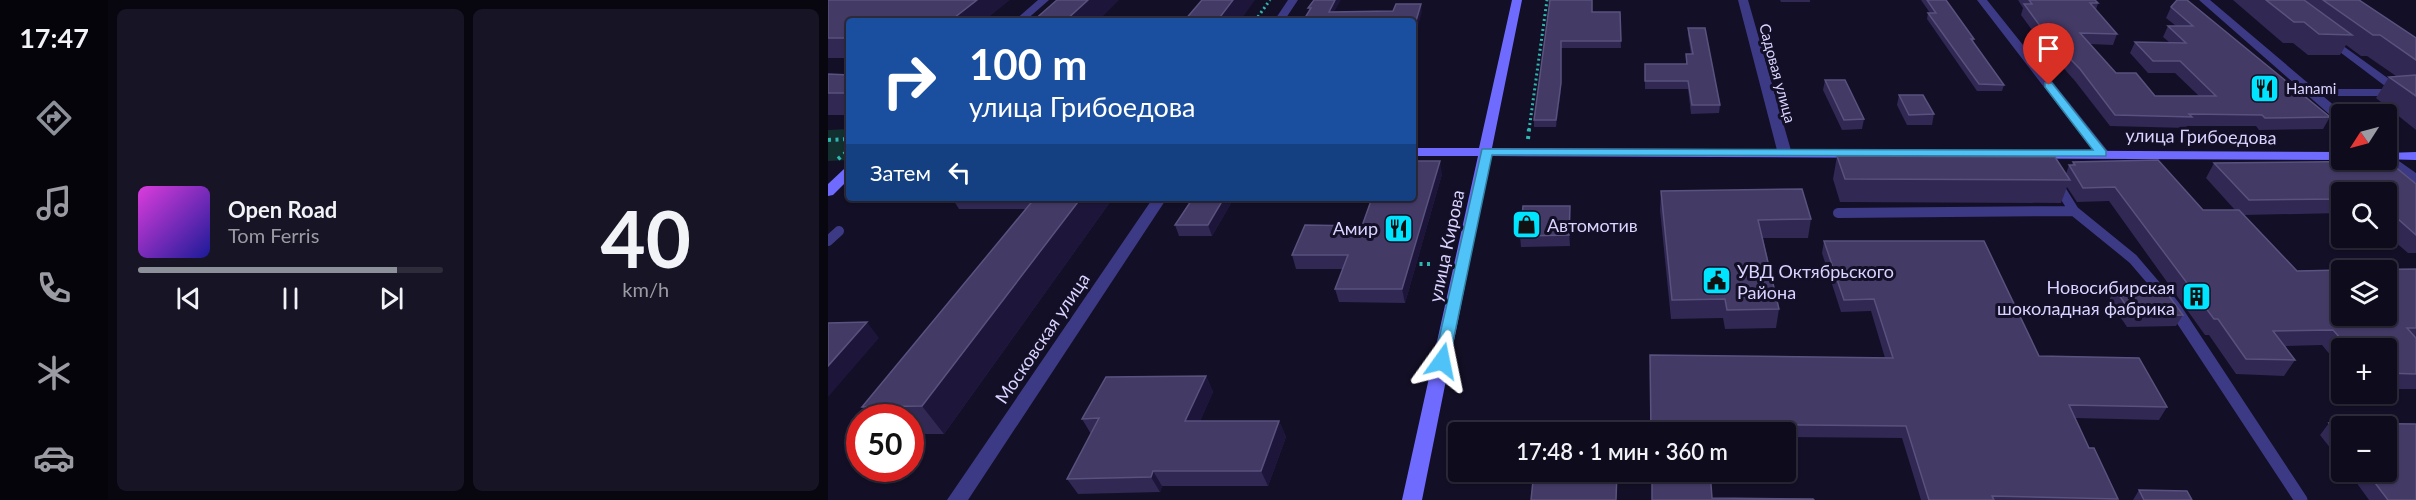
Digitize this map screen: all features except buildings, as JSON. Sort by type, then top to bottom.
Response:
[{"type":"street","points":[[1023,18],[1044,0]]},
{"type":"street","points":[[1281,18],[1293,0]]},
{"type":"street","name":"улица Кирова","points":[[1412,500],[1517,0]]},
{"type":"street","name":"Садовая улица","points":[[1743,0],[1785,154]]},
{"type":"street","points":[[1982,0],[2102,153]]},
{"type":"street","points":[[2204,0],[2331,110]]},
{"type":"street","points":[[2310,93],[2402,92],[2320,33]]},
{"type":"street","name":"улица Грибоедова","points":[[1416,152],[1785,154],[2045,163],[2102,153],[2331,156]]},
{"type":"street","points":[[2397,156],[2416,156]]},
{"type":"street","points":[[2397,164],[2416,180]]},
{"type":"street","points":[[828,192],[846,175]]},
{"type":"street","name":"Московская улица","points":[[957,500],[1158,201]]},
{"type":"lane","points":[[2045,163],[2074,211],[2133,259],[2174,307],[2301,500]]},
{"type":"lane","points":[[1838,213],[2074,211]]},
{"type":"lane","points":[[828,241],[839,231]]},
{"type":"path","points":[[1257,18],[1270,0]]},
{"type":"path","points":[[1527,152],[1547,0]]},
{"type":"path","points":[[828,140],[846,140]]},
{"type":"path","points":[[1401,264],[1432,264]]},
{"type":"green space","points":[[846,129],[846,160],[828,161],[828,130]]},
{"type":"place","name":"Hanami","points":[[2265,88]]},
{"type":"place","name":"Автомотив","points":[[1526,225]]},
{"type":"place","name":"Амир","points":[[1399,228]]},
{"type":"place","name":"УВД Октябрьского Района","points":[[1716,281]]},
{"type":"place","name":"Новосибирская шоколадная фабрика","points":[[2196,297]]},
{"type":"route","points":[[1442,361],[1486,151],[1785,154],[2102,153],[2049,85]]}]
